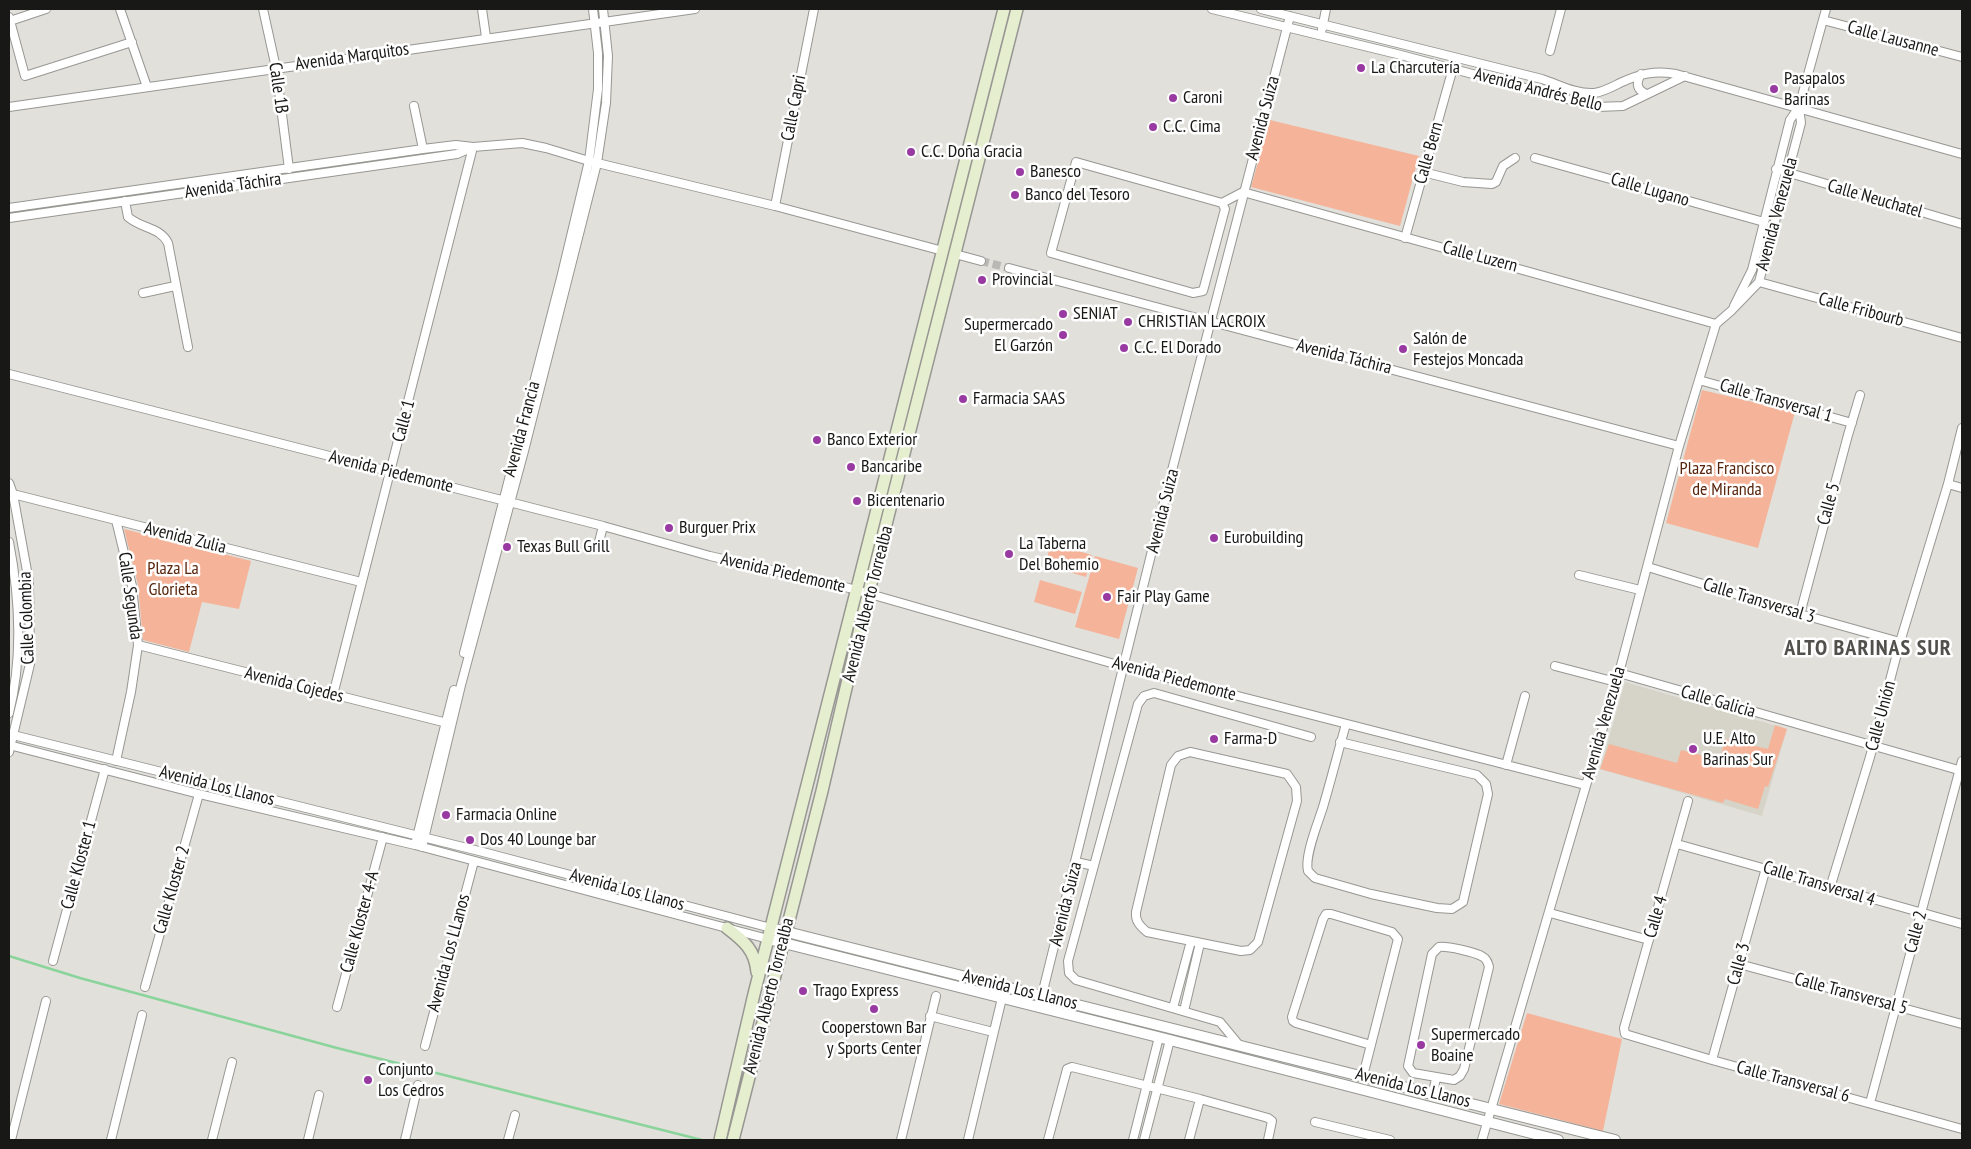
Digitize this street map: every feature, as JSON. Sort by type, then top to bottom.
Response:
[{"type":"main road","name":"Avenida Alberto Torrealba","points":[[720,1140],[769,933],[1004,9]]},
{"type":"main road","name":"Avenida Alberto Torrealba","points":[[733,1140],[1017,9]]},
{"type":"main road","points":[[727,928],[744,941],[753,952],[756,962],[757,982]]},
{"type":"street","points":[[46,9],[9,19],[25,76],[132,42]]},
{"type":"street","points":[[120,9],[148,87]]},
{"type":"street","name":"Calle 1B","points":[[263,9],[276,68],[289,169]]},
{"type":"street","points":[[482,9],[486,37]]},
{"type":"street","name":"Avenida Francia","points":[[593,9],[598,53],[598,89],[593,162]]},
{"type":"street","name":"Avenida Francia","points":[[420,842],[593,162],[606,103],[608,56],[606,22],[603,9]]},
{"type":"street","name":"Avenida Marquitos","points":[[9,106],[694,9]]},
{"type":"street","name":"Calle Capri","points":[[774,206],[814,9]]},
{"type":"street","name":"Avenida Andrés Bello","points":[[1212,9],[1452,68],[1597,107],[1623,106],[1685,76]]},
{"type":"street","name":"Avenida Andrés Bello","points":[[1261,9],[1542,79],[1566,89],[1580,92],[1602,91],[1641,74],[1667,73],[1685,76],[1962,154]]},
{"type":"street","points":[[1321,36],[1326,9]]},
{"type":"street","points":[[1550,51],[1560,9]]},
{"type":"street","name":"Avenida Venezuela","points":[[1482,1140],[1489,1122],[1585,785],[1619,673],[1679,446],[1716,324],[1732,312],[1759,282],[1789,173],[1801,123],[1800,107],[1826,9]]},
{"type":"street","name":"Avenida Suiza","points":[[1039,1007],[1125,667],[1170,478],[1290,16]]},
{"type":"street","name":"Calle Lausanne","points":[[1823,20],[1962,57]]},
{"type":"street","name":"Calle Bern","points":[[1405,238],[1452,68]]},
{"type":"street","points":[[1655,73],[1658,80],[1656,89]]},
{"type":"street","points":[[1641,74],[1637,87],[1646,94]]},
{"type":"street","points":[[414,106],[423,149]]},
{"type":"street","name":"Avenida Venezuela","points":[[1732,312],[1742,286],[1752,270],[1776,169],[1790,120],[1800,107]]},
{"type":"street","points":[[9,208],[423,149],[456,149],[522,143],[774,206],[943,251]]},
{"type":"street","name":"Calle 1","points":[[333,695],[473,147]]},
{"type":"street","name":"Avenida Táchira","points":[[9,218],[456,149]]},
{"type":"street","points":[[1423,172],[1463,182],[1492,184],[1496,182],[1503,166],[1515,158]]},
{"type":"street","name":"Calle Lugano","points":[[1535,158],[1764,222]]},
{"type":"street","points":[[1222,203],[1225,209],[1203,291],[1193,293],[1052,253],[1076,162],[1222,203],[1243,192]]},
{"type":"street","name":"Calle Neuchatel","points":[[1776,169],[1962,224]]},
{"type":"street","name":"Calle Luzern","points":[[1243,192],[1405,238],[1527,269],[1716,324]]},
{"type":"street","points":[[125,201],[128,217],[140,226],[162,233],[168,243],[188,347]]},
{"type":"street","points":[[955,254],[981,261]]},
{"type":"street","name":"Avenida Táchira","points":[[1009,268],[1211,323],[1415,374],[1679,446]]},
{"type":"street","name":"Calle Fribourb","points":[[1759,282],[1962,338]]},
{"type":"street","points":[[143,293],[175,286]]},
{"type":"street","name":"Avenida Piedemonte","points":[[9,374],[603,526],[710,556],[857,590],[1125,667],[1585,785]]},
{"type":"street","name":"Calle Transversal 1","points":[[1699,380],[1852,423]]},
{"type":"street","name":"Calle 5","points":[[1800,614],[1860,395]]},
{"type":"street","name":"Calle Unión","points":[[1830,888],[1873,746],[1900,642],[1948,484],[1962,428]]},
{"type":"street","name":"Calle Colombia","points":[[9,483],[29,582],[30,664],[9,748]]},
{"type":"street","points":[[1948,484],[1962,488]]},
{"type":"street","name":"Avenida Zulia","points":[[11,493],[361,582]]},
{"type":"street","name":"Calle Segunda","points":[[116,520],[132,586],[138,645],[131,692],[116,761]]},
{"type":"street","points":[[598,546],[603,526]]},
{"type":"street","name":"Calle Colombia","points":[[9,542],[18,625],[15,687],[9,713]]},
{"type":"street","name":"Calle Transversal 3","points":[[1648,567],[1800,614],[1900,642]]},
{"type":"street","points":[[1579,575],[1640,590]]},
{"type":"street","name":"Avenida Cojedes","points":[[138,645],[449,724]]},
{"type":"street","points":[[9,649],[17,652]]},
{"type":"street","points":[[1555,666],[1616,682]]},
{"type":"street","name":"Calle Galicia","points":[[1619,673],[1961,771]]},
{"type":"street","points":[[1239,1045],[1220,1022],[1076,980],[1069,973],[1068,961],[1138,704],[1144,696],[1154,693],[1311,737]]},
{"type":"street","points":[[1506,765],[1525,696]]},
{"type":"street","points":[[1340,742],[1477,775],[1484,780],[1488,794],[1463,902],[1456,908],[1448,910],[1371,894],[1315,878],[1310,874],[1307,868],[1307,861],[1340,742],[1346,724]]},
{"type":"street","name":"Avenida Los Llanos","points":[[11,735],[769,933],[1042,996],[1615,1140]]},
{"type":"street","name":"Avenida Los Llanos","points":[[9,748],[105,769],[199,794],[383,837],[420,842],[474,861],[727,928],[769,933]]},
{"type":"street","points":[[1190,752],[1286,774],[1296,787],[1297,801],[1258,942],[1250,950],[1241,951],[1200,942],[1147,932],[1139,925],[1136,915],[1170,765],[1178,756],[1190,752]]},
{"type":"street","name":"Calle 2","points":[[1870,1103],[1920,914],[1961,771],[1962,761]]},
{"type":"street","name":"Calle Kloster 1","points":[[54,962],[105,769]]},
{"type":"street","name":"Calle Kloster 2","points":[[145,987],[199,794]]},
{"type":"street","name":"Calle 4","points":[[1625,1034],[1624,1028],[1688,801]]},
{"type":"street","name":"Calle Kloster 4-A","points":[[337,1008],[383,837]]},
{"type":"street","name":"Calle Transversal 4","points":[[1677,844],[1766,868],[1920,914],[1962,924]]},
{"type":"street","name":"Avenida Los LLanos","points":[[425,1046],[474,861]]},
{"type":"street","points":[[1076,862],[1094,866]]},
{"type":"street","name":"Calle 3","points":[[1712,1060],[1766,868]]},
{"type":"street","points":[[1550,913],[1649,940]]},
{"type":"street","points":[[1363,1076],[1371,1045],[1398,940],[1396,935],[1384,930],[1326,914],[1323,918],[1292,1017],[1293,1021],[1296,1024],[1371,1045]]},
{"type":"street","name":"Avenida Los Llanos","points":[[784,936],[1002,998],[1558,1140]]},
{"type":"street","points":[[1173,1008],[1191,941]]},
{"type":"street","points":[[1184,1011],[1200,942]]},
{"type":"street","points":[[1442,946],[1480,955],[1486,960],[1489,967],[1462,1072],[1454,1080],[1436,1078],[1413,1073],[1409,1069],[1408,1063],[1432,954],[1442,946]]},
{"type":"street","name":"Calle Transversal 5","points":[[1739,964],[1962,1024]]},
{"type":"street","points":[[901,1140],[936,996]]},
{"type":"street","points":[[968,1140],[1002,998]]},
{"type":"street","points":[[11,1140],[46,1001]]},
{"type":"street","points":[[111,1140],[142,1015]]},
{"type":"street","points":[[930,1016],[993,1032]]},
{"type":"street","name":"Calle Transversal 6","points":[[1625,1034],[1962,1129]]},
{"type":"street","points":[[1133,1140],[1159,1037]]},
{"type":"street","points":[[1144,1140],[1170,1040]]},
{"type":"street","points":[[212,1140],[232,1062]]},
{"type":"street","points":[[1048,1140],[1068,1069],[1072,1068],[1158,1088],[1268,1118],[1272,1120],[1268,1140]]},
{"type":"street","points":[[1432,1093],[1436,1078]]},
{"type":"street","points":[[405,1140],[418,1085]]},
{"type":"street","points":[[308,1140],[319,1095]]},
{"type":"street","points":[[1189,1140],[1200,1099]]},
{"type":"street","points":[[508,1140],[515,1115]]},
{"type":"street","points":[[1315,1122],[1390,1140]]},
{"type":"shaded area","name":"U.E. Alto Barinas Sur","points":[[1625,682],[1787,729],[1762,816],[1600,769]]},
{"type":"green space","points":[[1270,120],[1419,156],[1400,226],[1251,187]]},
{"type":"green space","name":"Plaza Francisco de Miranda","points":[[1702,390],[1795,412],[1758,548],[1666,523]]},
{"type":"green space","name":"Plaza La Glorieta","points":[[124,529],[251,561],[239,609],[202,602],[189,652],[143,640],[138,585]]},
{"type":"green space","points":[[1051,543],[1092,555],[1086,577],[1045,565]]},
{"type":"green space","name":"Fair Play Game","points":[[1095,556],[1138,568],[1119,639],[1075,627]]},
{"type":"green space","points":[[1040,580],[1082,592],[1075,614],[1034,602]]},
{"type":"green space","points":[[1775,725],[1787,729],[1768,787],[1765,786],[1758,809],[1725,799],[1723,803],[1600,769],[1609,744],[1677,763],[1681,750],[1720,760],[1725,739],[1768,749]]},
{"type":"green space","points":[[1527,1013],[1622,1039],[1603,1131],[1499,1104]]},
{"type":"waterway","points":[[9,956],[80,978],[337,1048],[702,1140]]},
{"type":"tunnel","points":[[981,261],[1009,268]]},
{"type":"place","name":"La Charcutería","points":[[1361,68]]},
{"type":"place","name":"Pasapalos Barinas","points":[[1774,89]]},
{"type":"place","name":"Caroni","points":[[1173,98]]},
{"type":"place","name":"C.C. Cima","points":[[1153,127]]},
{"type":"place","name":"C.C. Doña Gracia","points":[[911,152]]},
{"type":"place","name":"Banesco","points":[[1020,172]]},
{"type":"place","name":"Banco del Tesoro","points":[[1015,195]]},
{"type":"place","name":"Provincial","points":[[982,280]]},
{"type":"place","name":"SENIAT","points":[[1063,314]]},
{"type":"place","name":"CHRISTIAN LACROIX","points":[[1128,322]]},
{"type":"place","name":"Supermercado El Garzón","points":[[1063,335]]},
{"type":"place","name":"C.C. El Dorado","points":[[1124,348]]},
{"type":"place","name":"Salón de Festejos Moncada","points":[[1403,349]]},
{"type":"place","name":"Farmacia SAAS","points":[[963,399]]},
{"type":"place","name":"Banco Exterior","points":[[817,440]]},
{"type":"place","name":"Bancaribe","points":[[851,467]]},
{"type":"place","name":"Bicentenario","points":[[857,501]]},
{"type":"place","name":"Burguer Prix","points":[[669,528]]},
{"type":"place","name":"Eurobuilding","points":[[1214,538]]},
{"type":"place","name":"Texas Bull Grill","points":[[507,547]]},
{"type":"place","name":"La Taberna Del Bohemio","points":[[1009,554]]},
{"type":"place","name":"Fair Play Game","points":[[1107,597]]},
{"type":"place","name":"Farma-D","points":[[1214,739]]},
{"type":"place","name":"U.E. Alto Barinas Sur","points":[[1693,749]]},
{"type":"place","name":"Farmacia Online","points":[[446,815]]},
{"type":"place","name":"Dos 40 Lounge bar","points":[[470,840]]},
{"type":"place","name":"Trago Express","points":[[803,991]]},
{"type":"place","name":"Cooperstown Bar y Sports Center","points":[[874,1009]]},
{"type":"place","name":"Supermercado Boaine","points":[[1421,1045]]},
{"type":"place","name":"Conjunto Los Cedros","points":[[368,1080]]},
{"type":"district","name":"ALTO BARINAS SUR","points":[[1868,649]]}]
